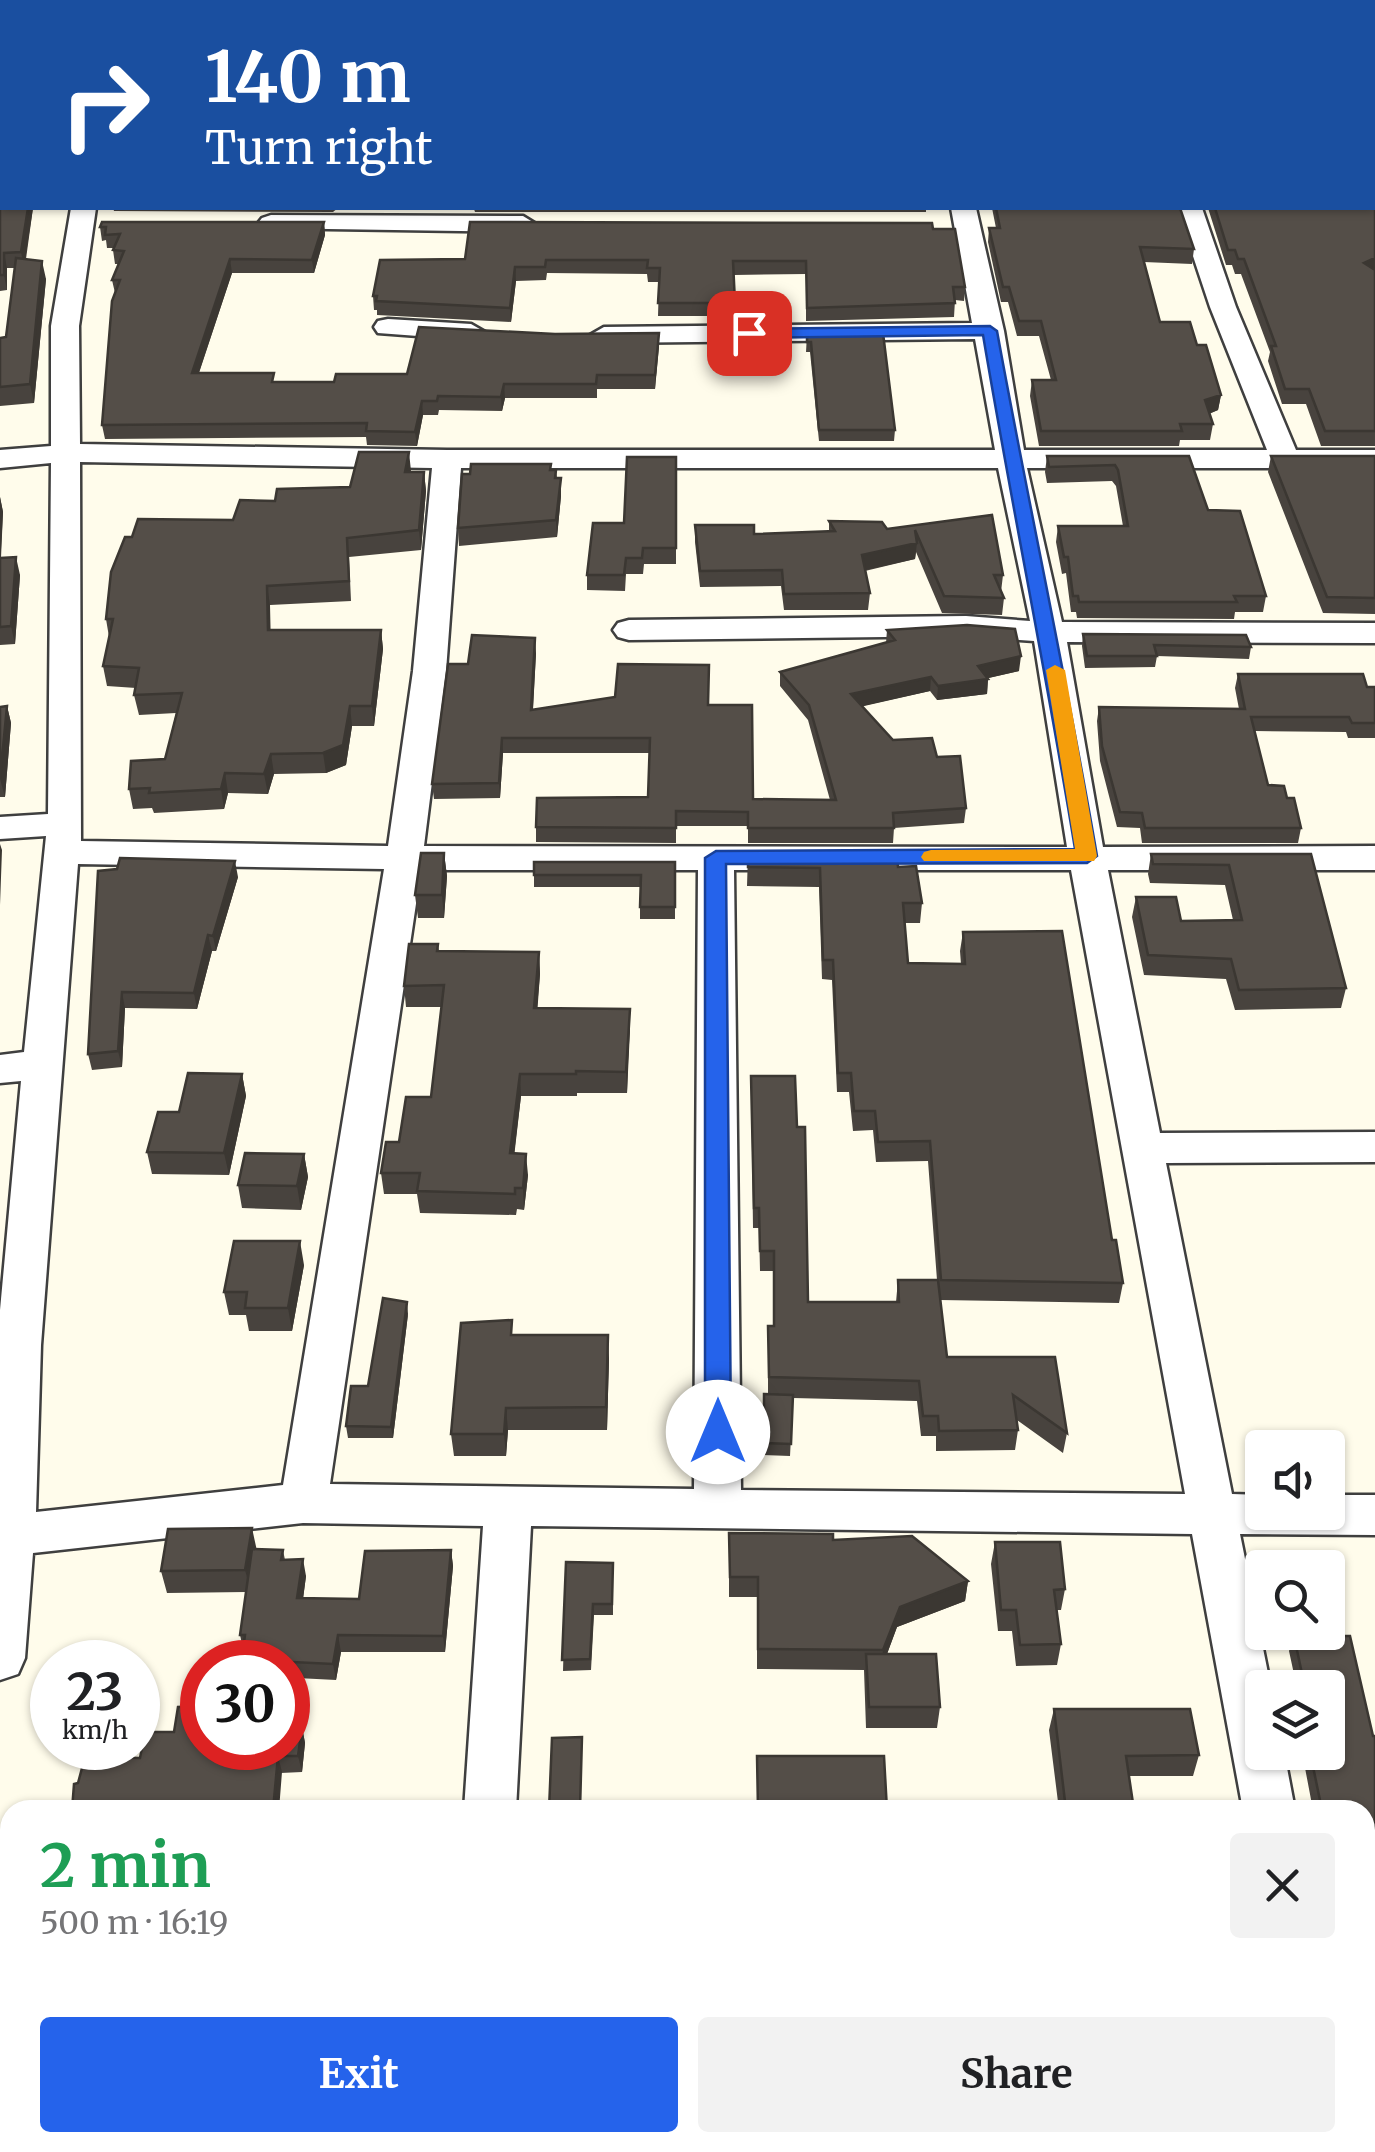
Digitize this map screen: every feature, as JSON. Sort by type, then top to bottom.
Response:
[{"type":"street","points":[[1191,210],[1222,307],[1285,458]]},
{"type":"street","points":[[0,1658],[11,1535],[19,1345],[64,838],[68,453],[65,326],[89,218]]},
{"type":"street","points":[[960,219],[990,331],[1031,566],[1049,632],[1087,856],[1267,1800]]},
{"type":"street","points":[[238,223],[545,224]]},
{"type":"street","points":[[388,327],[500,334]]},
{"type":"street","points":[[574,336],[990,331]]},
{"type":"street","points":[[0,459],[68,453],[447,459],[1375,458]]},
{"type":"street","points":[[303,1502],[340,1294],[405,858],[444,523],[447,459]]},
{"type":"street","points":[[629,630],[966,626],[1049,632],[1375,632]]},
{"type":"street","points":[[0,828],[64,838],[405,858],[1375,858]]},
{"type":"street","points":[[716,858],[718,1508]]},
{"type":"street","points":[[0,1068],[45,1064]]},
{"type":"street","points":[[1144,1148],[1375,1146]]},
{"type":"street","points":[[11,1535],[303,1502],[1375,1515]]},
{"type":"street","points":[[491,1800],[508,1506]]},
{"type":"building","points":[[0,210],[28,210],[21,252],[4,253],[4,275],[0,275]]},
{"type":"building","points":[[996,210],[1181,210],[1194,249],[1140,247],[1160,322],[1190,322],[1197,345],[1206,345],[1221,395],[1205,400],[1213,424],[1180,424],[1182,431],[1041,431],[1032,380],[1056,380],[1041,321],[1019,321],[1009,287],[1003,287],[989,228],[1000,228]]},
{"type":"building","points":[[1216,210],[1375,210],[1375,258],[1364,263],[1375,270],[1375,431],[1325,431],[1309,389],[1285,389],[1271,346],[1276,346],[1244,259],[1238,259],[1235,250],[1228,250]]},
{"type":"building","points":[[102,222],[324,222],[312,260],[230,259],[192,373],[274,373],[272,382],[334,382],[336,374],[407,374],[419,327],[555,334],[659,333],[655,375],[597,375],[596,384],[504,384],[501,397],[438,396],[437,401],[422,401],[415,432],[366,431],[367,423],[102,425],[112,301],[120,280],[112,280],[124,251],[113,250],[120,234],[105,235],[106,227],[100,227]]},
{"type":"building","points":[[470,222],[932,223],[933,229],[955,229],[965,287],[953,287],[955,303],[807,308],[806,261],[733,261],[735,303],[658,303],[660,268],[647,268],[648,260],[546,260],[545,267],[515,267],[510,308],[376,301],[377,296],[373,296],[380,260],[465,259]]},
{"type":"building","points":[[16,258],[42,261],[30,384],[0,387],[0,338],[6,337]]},
{"type":"building","points":[[883,333],[895,430],[819,430],[807,334]]},
{"type":"building","points":[[359,452],[409,452],[405,472],[424,472],[419,530],[347,538],[349,581],[267,586],[268,630],[381,630],[372,706],[350,706],[343,745],[323,753],[271,754],[264,774],[225,773],[221,789],[149,793],[150,788],[129,789],[131,761],[165,759],[182,693],[134,695],[139,668],[103,666],[113,619],[106,619],[111,572],[125,537],[132,537],[138,519],[233,520],[240,500],[275,501],[277,489],[350,487]]},
{"type":"building","points":[[1047,456],[1189,456],[1208,510],[1240,511],[1266,596],[1234,596],[1237,602],[1079,602],[1078,596],[1073,596],[1068,557],[1064,557],[1058,526],[1128,526],[1118,470],[1115,465],[1049,467]]},
{"type":"building","points":[[1271,456],[1375,456],[1375,598],[1327,597]]},
{"type":"building","points":[[627,457],[676,457],[676,548],[643,548],[642,558],[626,558],[624,575],[587,575],[593,523],[624,523]]},
{"type":"building","points":[[471,464],[551,464],[550,470],[556,470],[555,478],[561,478],[556,520],[458,528],[462,474],[470,474]]},
{"type":"building","points":[[992,515],[1003,575],[994,575],[1004,598],[944,596],[915,530],[917,543],[862,555],[870,593],[784,594],[782,570],[700,571],[695,525],[754,525],[754,534],[835,531],[829,521],[882,522],[887,529]]},
{"type":"building","points":[[16,557],[11,626],[0,627],[0,558]]},
{"type":"building","points":[[967,625],[1015,629],[1021,656],[978,666],[988,679],[938,686],[931,677],[851,694],[893,740],[932,738],[937,757],[960,756],[966,808],[893,813],[894,828],[748,828],[748,812],[676,811],[676,828],[536,827],[537,798],[648,797],[650,738],[502,738],[499,783],[432,784],[448,664],[468,664],[472,635],[535,638],[531,710],[615,697],[618,664],[709,665],[708,705],[752,705],[753,799],[836,800],[809,705],[780,672],[895,640],[887,630]]},
{"type":"building","points":[[1083,634],[1246,635],[1251,647],[1154,645],[1157,656],[1087,656]]},
{"type":"building","points":[[1238,674],[1363,674],[1367,687],[1375,687],[1375,723],[1352,723],[1349,717],[1251,717],[1268,785],[1284,786],[1287,798],[1294,798],[1301,828],[1145,828],[1142,813],[1120,812],[1102,746],[1099,707],[1245,709]]},
{"type":"building","points":[[7,706],[0,779],[0,707]]},
{"type":"building","points":[[421,853],[444,853],[442,895],[415,895]]},
{"type":"building","points":[[748,854],[897,854],[898,867],[916,866],[922,903],[903,903],[908,963],[965,964],[963,932],[1062,931],[1112,1240],[1116,1240],[1123,1283],[941,1280],[930,1141],[878,1142],[875,1111],[854,1111],[851,1073],[838,1073],[833,960],[823,960],[820,868],[748,867]]},
{"type":"building","points":[[1151,854],[1311,854],[1346,988],[1239,990],[1231,959],[1148,955],[1136,897],[1176,897],[1181,921],[1242,920],[1229,865],[1153,864]]},
{"type":"building","points":[[120,858],[235,861],[213,936],[208,935],[194,993],[122,992],[118,1051],[88,1054],[98,871],[117,869]]},
{"type":"building","points":[[534,862],[675,862],[675,907],[640,907],[641,875],[534,875]]},
{"type":"building","points":[[409,944],[438,944],[437,951],[539,952],[534,1008],[630,1009],[626,1072],[520,1074],[510,1153],[526,1154],[523,1188],[515,1188],[515,1194],[417,1191],[420,1173],[381,1173],[386,1142],[399,1142],[406,1097],[431,1097],[444,985],[404,986]]},
{"type":"building","points":[[188,1073],[242,1074],[224,1153],[147,1152],[158,1112],[179,1112]]},
{"type":"building","points":[[751,1076],[795,1076],[797,1127],[805,1127],[808,1302],[899,1302],[898,1280],[938,1280],[947,1357],[1055,1357],[1067,1433],[1013,1395],[1018,1430],[939,1431],[938,1416],[923,1416],[919,1381],[769,1377],[768,1326],[774,1326],[774,1251],[760,1251],[759,1208],[754,1208]]},
{"type":"building","points":[[245,1153],[304,1154],[297,1186],[238,1185]]},
{"type":"building","points":[[234,1241],[300,1241],[288,1308],[245,1308],[247,1292],[224,1292]]},
{"type":"building","points":[[383,1298],[407,1302],[391,1427],[346,1426],[351,1386],[368,1386]]},
{"type":"building","points":[[512,1320],[511,1335],[608,1335],[606,1407],[506,1408],[504,1434],[451,1434],[461,1323]]},
{"type":"building","points":[[764,1394],[793,1395],[791,1444],[764,1443]]},
{"type":"building","points":[[252,1528],[245,1570],[161,1571],[168,1529]]},
{"type":"building","points":[[729,1533],[833,1534],[833,1540],[912,1536],[968,1581],[900,1607],[883,1650],[758,1649],[758,1577],[730,1577]]},
{"type":"building","points":[[995,1542],[1060,1542],[1065,1589],[1054,1590],[1061,1644],[1020,1645],[1016,1610],[1001,1610]]},
{"type":"building","points":[[252,1549],[283,1550],[281,1560],[303,1559],[297,1598],[359,1599],[365,1551],[451,1550],[443,1636],[338,1635],[333,1664],[310,1663],[310,1640],[244,1640],[245,1635],[240,1635]]},
{"type":"building","points":[[566,1562],[613,1563],[612,1604],[593,1604],[590,1659],[562,1660]]},
{"type":"building","points":[[1345,1636],[1350,1636],[1375,1736],[1375,1800],[1320,1800],[1314,1770],[1345,1770],[1345,1670],[1301,1670],[1297,1650],[1345,1650]]},
{"type":"building","points":[[866,1654],[936,1654],[940,1707],[869,1707]]},
{"type":"building","points":[[180,1707],[180,1770],[277,1770],[274,1800],[73,1800],[74,1784],[78,1783],[82,1770],[160,1770],[160,1732],[174,1732]]},
{"type":"building","points":[[1054,1709],[1190,1709],[1199,1755],[1126,1756],[1133,1800],[1065,1800]]},
{"type":"building","points":[[582,1737],[580,1800],[549,1800],[552,1738]]},
{"type":"building","points":[[757,1756],[884,1756],[886,1800],[758,1800]]},
{"type":"slow traffic","points":[[931,857],[1087,856],[1055,670]]},
{"type":"route","points":[[718,1432],[716,858],[1087,856],[1049,632],[1031,566],[1010,458],[990,331],[749,333]]}]
